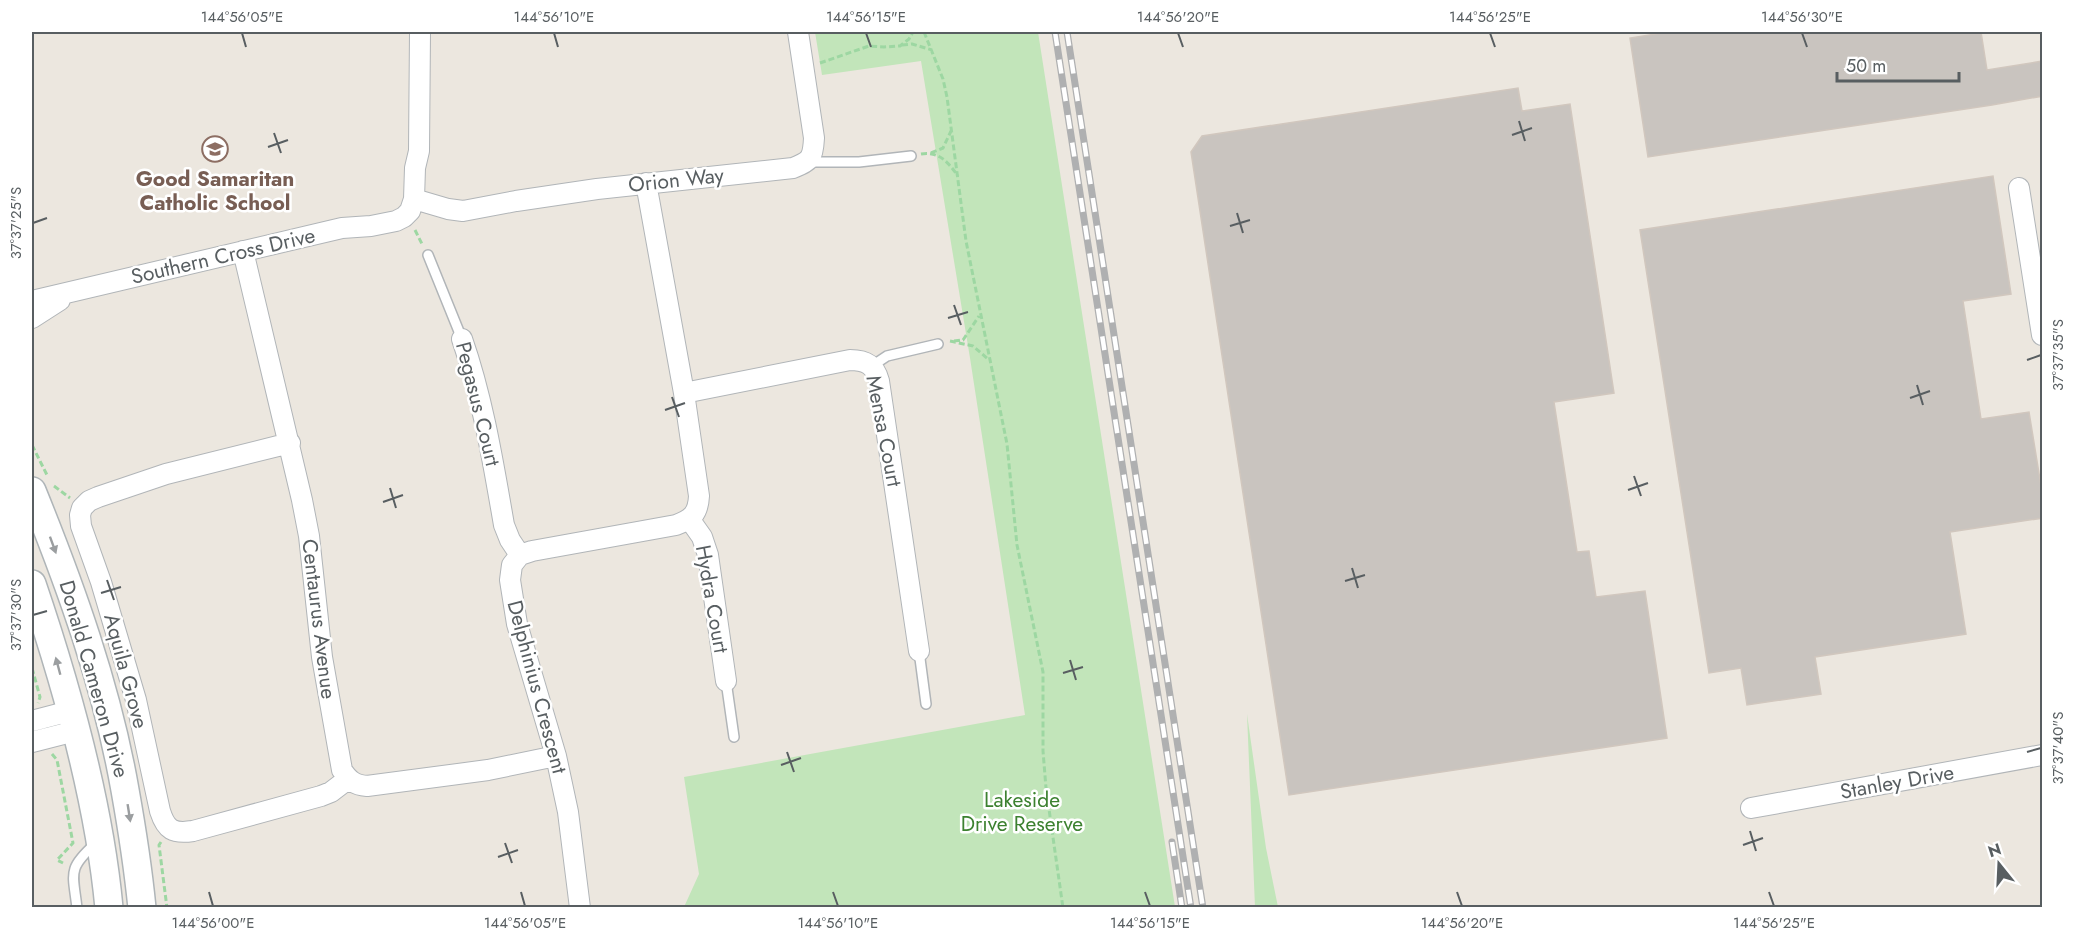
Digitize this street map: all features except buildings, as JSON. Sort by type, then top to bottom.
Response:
[{"type":"street","points":[[414,226],[422,216],[415,168],[418,151],[420,32]]},
{"type":"street","points":[[798,32],[814,138],[813,152],[808,162]]},
{"type":"street","name":"Orion Way","points":[[420,201],[463,211],[516,201],[646,183],[793,168],[808,162]]},
{"type":"street","points":[[520,555],[676,525],[690,520],[698,510],[699,496],[684,393],[646,183]]},
{"type":"street","points":[[2019,188],[2043,335]]},
{"type":"street","name":"Southern Cross Drive","points":[[32,301],[342,228],[396,221],[404,217],[420,201]]},
{"type":"street","name":"Southern Cross Drive","points":[[371,226],[386,233],[400,233],[414,226]]},
{"type":"street","name":"Centaurus Avenue","points":[[243,251],[290,443],[309,536],[316,613],[328,696],[342,770],[348,779]]},
{"type":"street","name":"Southern Cross Drive","points":[[32,318],[76,291]]},
{"type":"street","name":"Pegasus Court","points":[[462,339],[485,414],[504,525],[520,555]]},
{"type":"street","name":"Mensa Court","points":[[684,393],[850,360],[862,360],[872,366],[879,381],[918,651]]},
{"type":"street","name":"Aquila Grove","points":[[290,443],[166,474],[98,496],[82,508],[81,526],[108,603],[136,700],[160,811],[164,822],[170,829],[181,833],[193,831],[321,796],[331,792],[348,779]]},
{"type":"street","name":"Donald Cameron Drive","points":[[43,488],[107,712],[125,789],[142,908]]},
{"type":"street","name":"Hydra Court","points":[[690,520],[702,537],[708,555],[726,681]]},
{"type":"street","name":"Delphinius Crescent","points":[[520,555],[512,566],[510,579],[517,624],[556,756],[568,812],[580,908]]},
{"type":"street","name":"Donald Cameron Drive","points":[[32,584],[73,721],[93,807],[109,908]]},
{"type":"street","points":[[38,747],[73,721],[107,712]]},
{"type":"street","points":[[34,714],[73,721]]},
{"type":"street","name":"Stanley Drive","points":[[1750,808],[2043,755]]},
{"type":"street","points":[[348,779],[357,785],[367,786],[488,770],[556,756]]},
{"type":"lane","points":[[808,162],[859,162],[911,156]]},
{"type":"lane","name":"Pegasus Court","points":[[428,255],[462,339]]},
{"type":"lane","points":[[872,366],[886,356],[938,344]]},
{"type":"lane","points":[[918,651],[926,704]]},
{"type":"lane","points":[[726,681],[734,737]]},
{"type":"lane","points":[[77,908],[74,867],[80,858],[99,841]]},
{"type":"path","points":[[900,46],[909,39],[913,32]]},
{"type":"path","points":[[924,32],[943,79],[959,178],[966,241],[1007,444],[1017,545],[1043,672],[1043,751],[1046,788],[1063,908]]},
{"type":"path","points":[[804,69],[869,45],[884,47],[912,44],[932,50]]},
{"type":"path","points":[[911,156],[931,153],[943,148],[952,129]]},
{"type":"path","points":[[931,153],[948,162],[959,178]]},
{"type":"path","points":[[414,226],[428,255]]},
{"type":"path","points":[[980,315],[963,340],[950,341],[973,346],[990,361]]},
{"type":"path","points":[[32,445],[42,468],[43,488]]},
{"type":"path","points":[[32,668],[40,697],[34,714]]},
{"type":"path","points":[[38,747],[53,755],[57,760],[73,843],[57,860],[74,867]]},
{"type":"path","points":[[159,845],[167,908]]},
{"type":"green space","name":"Lakeside Drive Reserve","points":[[815,32],[1038,32],[1175,907],[684,907],[699,874],[684,777],[1025,715],[921,61],[822,75]]},
{"type":"green space","points":[[1247,714],[1266,848],[1278,907],[1255,907]]},
{"type":"railway","points":[[1055,32],[1191,908]]},
{"type":"railway","points":[[1067,32],[1203,908]]},
{"type":"railway","points":[[1172,842],[1182,908]]},
{"type":"place","name":"Good Samaritan Catholic School","points":[[215,149]]}]
